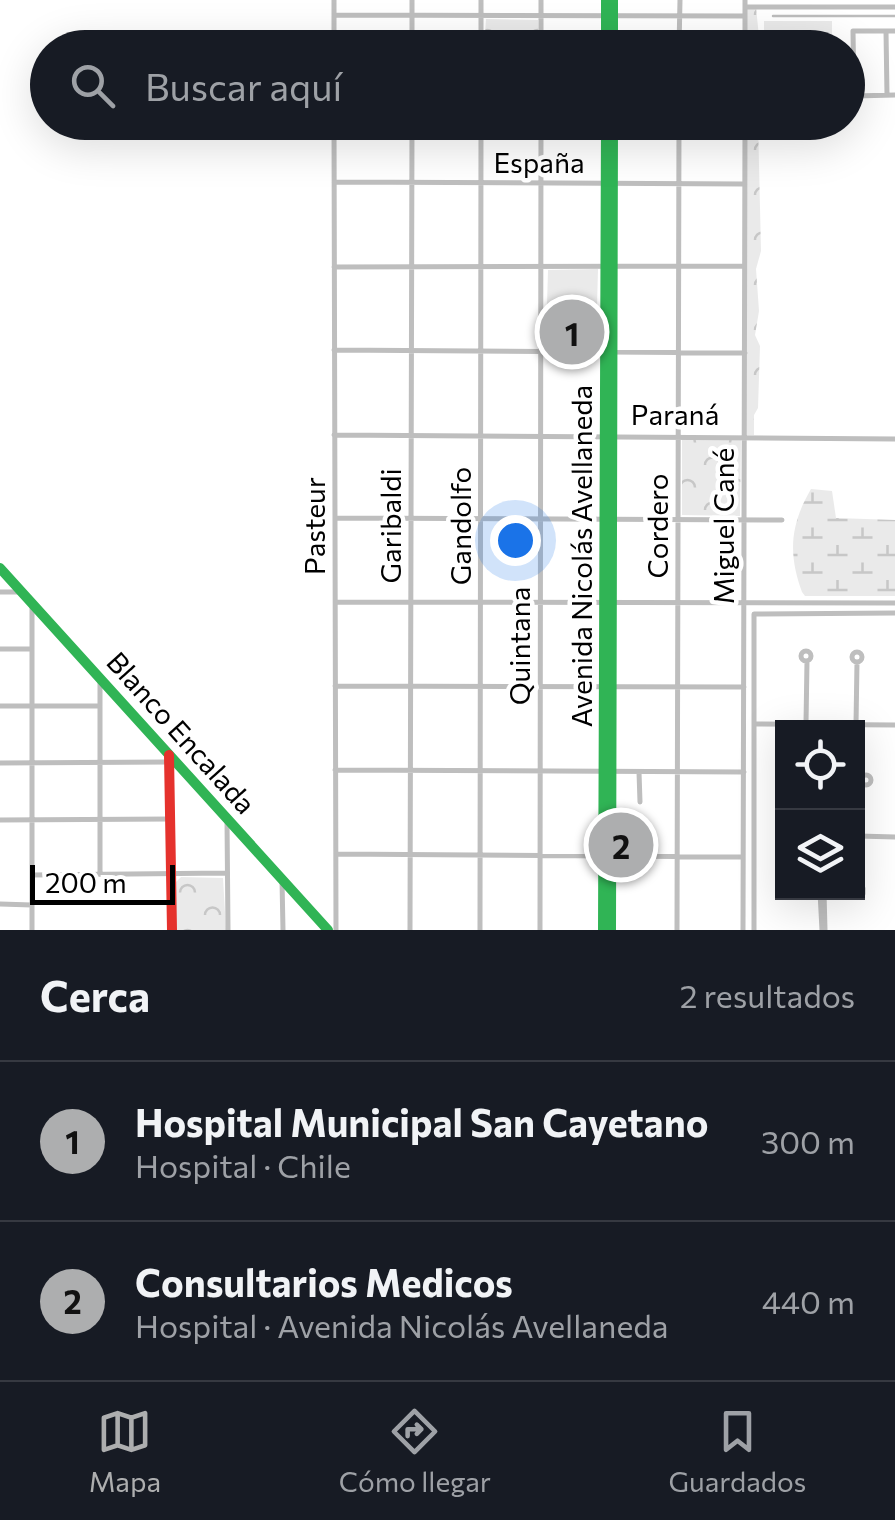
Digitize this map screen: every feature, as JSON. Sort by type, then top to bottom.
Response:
[{"type":"main road","points":[[609,0],[609,30]]},
{"type":"main road","name":"Avenida Nicolás Avellaneda","points":[[607,930],[609,140]]},
{"type":"main road","name":"Blanco Encalada","points":[[0,568],[328,930]]},
{"type":"main road","points":[[169,758],[172,930]]},
{"type":"street","points":[[334,0],[334,30]]},
{"type":"street","points":[[412,0],[412,30]]},
{"type":"street","points":[[481,0],[481,30]]},
{"type":"street","points":[[541,0],[541,30]]},
{"type":"street","points":[[680,0],[680,30]]},
{"type":"street","points":[[334,16],[680,16],[778,4],[895,7]]},
{"type":"street","points":[[865,31],[895,31]]},
{"type":"street","points":[[865,96],[891,95],[886,31]]},
{"type":"street","name":"Pasteur","points":[[334,140],[336,930]]},
{"type":"street","name":"Garibaldi","points":[[410,930],[412,140]]},
{"type":"street","name":"Gandolfo","points":[[480,930],[481,140]]},
{"type":"street","name":"Quintana","points":[[540,930],[541,140]]},
{"type":"street","name":"Cordero","points":[[677,930],[679,140]]},
{"type":"street","name":"Miguel Cané","points":[[743,930],[745,140]]},
{"type":"street","name":"España","points":[[334,182],[745,184]]},
{"type":"street","points":[[334,267],[744,266]]},
{"type":"street","points":[[334,350],[745,353]]},
{"type":"street","name":"Paraná","points":[[334,434],[895,439]]},
{"type":"street","points":[[335,518],[782,520]]},
{"type":"street","points":[[0,592],[20,592]]},
{"type":"street","points":[[335,602],[895,603]]},
{"type":"street","points":[[32,604],[32,930]]},
{"type":"street","points":[[754,930],[754,614],[895,613]]},
{"type":"street","points":[[0,649],[32,648]]},
{"type":"street","points":[[806,661],[806,720]]},
{"type":"street","points":[[856,662],[856,720]]},
{"type":"street","points":[[100,677],[100,874]]},
{"type":"street","points":[[335,686],[744,687]]},
{"type":"street","points":[[0,706],[100,706]]},
{"type":"street","points":[[756,724],[775,724]]},
{"type":"street","points":[[865,724],[895,725]]},
{"type":"street","points":[[0,763],[169,758]]},
{"type":"street","points":[[335,770],[744,772]]},
{"type":"street","points":[[639,772],[640,802]]},
{"type":"street","points":[[227,816],[228,930]]},
{"type":"street","points":[[0,820],[171,819]]},
{"type":"street","points":[[865,836],[895,837]]},
{"type":"street","points":[[336,854],[743,856]]},
{"type":"street","points":[[32,874],[227,874]]},
{"type":"street","points":[[282,877],[283,930]]},
{"type":"street","points":[[822,900],[824,930]]},
{"type":"street","points":[[0,904],[32,905]]},
{"type":"green space","points":[[745,7],[756,7],[758,30],[745,30]]},
{"type":"green space","points":[[486,19],[538,20],[538,30],[485,30]]},
{"type":"green space","points":[[764,21],[832,21],[832,30],[764,30]]},
{"type":"green space","points":[[745,140],[758,140],[761,251],[756,269],[759,311],[755,335],[760,346],[758,408],[754,435],[744,435]]},
{"type":"green space","points":[[598,269],[597,306],[547,306],[548,270]]},
{"type":"green space","points":[[682,439],[741,439],[740,516],[682,515]]},
{"type":"green space","points":[[811,489],[832,491],[836,518],[895,520],[895,596],[805,596],[795,565],[793,540]]},
{"type":"green space","points":[[181,877],[223,878],[226,930],[175,930],[174,884]]},
{"type":"waterway","points":[[773,16],[895,16]]},
{"type":"traffic: fast","points":[[606,0],[606,30]]},
{"type":"traffic: fast","points":[[613,0],[613,30]]},
{"type":"traffic: fast","points":[[603,930],[606,140]]},
{"type":"traffic: fast","points":[[611,930],[613,140]]},
{"type":"traffic: fast","points":[[0,568],[328,930]]},
{"type":"traffic: jam","points":[[169,755],[172,930]]},
{"type":"place","name":"Hospital Municipal San Cayetano","points":[[572,332]]},
{"type":"place","name":"Consultarios Medicos","points":[[621,845]]}]
